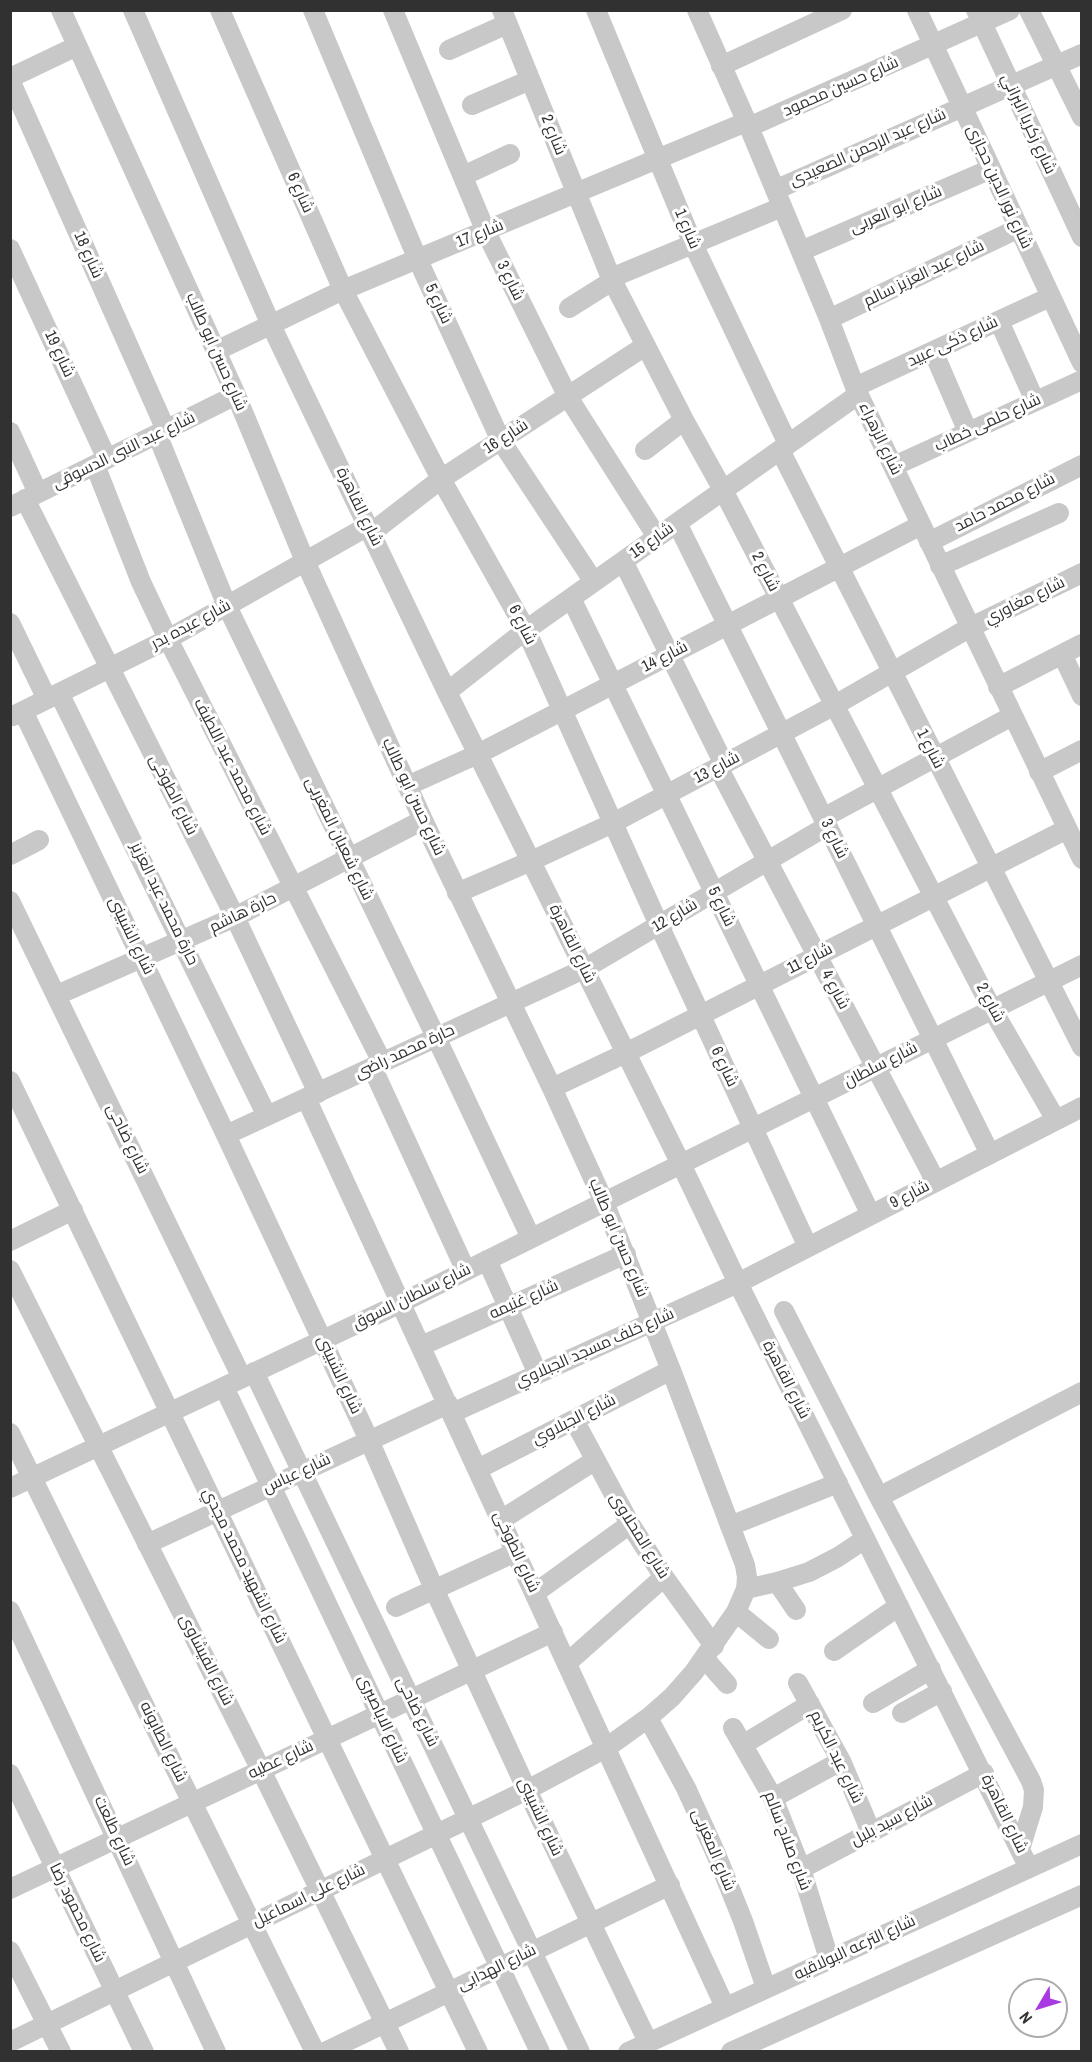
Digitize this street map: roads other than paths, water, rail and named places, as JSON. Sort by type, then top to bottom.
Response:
[{"type":"street","name":"شارع حسن ابو طالب","points":[[61,10],[237,395],[305,561],[407,786],[604,1202],[745,1565],[746,1589]]},
{"type":"street","name":"شارع القاهرة","points":[[134,10],[271,324],[447,692],[738,1283],[984,1773],[1029,1868]]},
{"type":"street","name":"شارع 6","points":[[220,10],[343,290],[441,479],[526,630],[808,1247]]},
{"type":"street","name":"شارع 5","points":[[313,10],[418,260],[501,441],[594,582]]},
{"type":"street","name":"شارع 3","points":[[393,10],[486,232],[568,397],[657,537]]},
{"type":"street","name":"شارع 1","points":[[596,10],[693,244],[840,567],[1047,982],[1082,1047]]},
{"type":"street","name":"شارع الزهراء","points":[[697,10],[830,320],[857,391],[1012,716],[1040,772],[1071,825],[1082,859]]},
{"type":"street","points":[[721,66],[842,10]]},
{"type":"street","name":"شارع نور الدين حجازى","points":[[917,10],[1082,363]]},
{"type":"street","name":"شارع حسين محمود","points":[[748,125],[934,46],[979,17],[1010,10]]},
{"type":"street","points":[[1029,10],[1082,117]]},
{"type":"street","points":[[449,50],[505,17]]},
{"type":"street","name":"شارع 2","points":[[505,17],[611,280],[723,490],[992,1009],[1056,1120]]},
{"type":"street","name":"شارع زكريا البراني","points":[[979,17],[1082,237]]},
{"type":"street","points":[[10,79],[77,46]]},
{"type":"street","name":"شارع عبد الرحمن الصعيدى","points":[[779,199],[962,107],[1082,54]]},
{"type":"street","name":"شارع 18","points":[[10,79],[161,432]]},
{"type":"street","points":[[472,105],[530,80]]},
{"type":"street","name":"شارع 17","points":[[216,351],[343,290],[658,159],[748,125]]},
{"type":"street","points":[[463,176],[510,154]]},
{"type":"street","name":"شارع ابو العربى","points":[[801,251],[991,169]]},
{"type":"street","points":[[569,308],[611,280],[693,244],[779,199]]},
{"type":"street","name":"شارع عبد العزيز سالم","points":[[830,320],[1018,228]]},
{"type":"street","name":"شارع 19","points":[[10,249],[101,462]]},
{"type":"street","name":"شارع ذكى عبيد","points":[[857,391],[933,351],[1050,297]]},
{"type":"street","points":[[999,321],[1035,401]]},
{"type":"street","name":"شارع 16","points":[[370,529],[441,479],[645,346]]},
{"type":"street","points":[[933,351],[968,432]]},
{"type":"street","name":"شارع حلمى خطاب","points":[[894,466],[1082,380]]},
{"type":"street","name":"شارع 15","points":[[447,692],[526,630],[784,447],[857,391]]},
{"type":"street","name":"شارع عبد النبى الدسوقى","points":[[25,500],[237,395]]},
{"type":"street","points":[[645,450],[684,420]]},
{"type":"street","name":"شارع الطوخى","points":[[10,432],[25,500],[235,917],[401,1303],[725,2007]]},
{"type":"street","name":"شارع شعبان المغربى","points":[[161,432],[226,606],[436,1037],[531,1238]]},
{"type":"street","name":"شارع محمد عبد اللطيف","points":[[101,462],[133,562],[168,639],[294,888],[377,1065],[466,1271]]},
{"type":"street","name":"شارع محمد حامد","points":[[925,533],[1082,465]]},
{"type":"street","points":[[940,566],[1059,513]]},
{"type":"street","name":"شارع 3","points":[[677,523],[990,1154]]},
{"type":"street","name":"شارع عبده بدر","points":[[17,714],[168,639],[305,561],[370,529]]},
{"type":"street","name":"شارع 14","points":[[407,786],[478,753],[840,567],[925,533]]},
{"type":"street","name":"شارع 4","points":[[623,561],[767,861],[936,1182]]},
{"type":"street","name":"شارع مغاوري","points":[[969,628],[1082,573]]},
{"type":"street","name":"شارع 5","points":[[571,598],[871,1215]]},
{"type":"street","name":"حارة محمد عبد العزيز","points":[[10,623],[53,696],[182,942],[267,1116]]},
{"type":"street","name":"شارع 13","points":[[457,892],[531,861],[613,822],[781,734],[969,628]]},
{"type":"street","points":[[998,687],[1082,644]]},
{"type":"street","points":[[1062,654],[1082,696]]},
{"type":"street","name":"شارع الشبينى","points":[[17,714],[142,960],[226,1135],[369,1440],[435,1591],[527,1790],[648,2042]]},
{"type":"street","name":"شارع 12","points":[[584,969],[767,861],[878,788],[1012,716]]},
{"type":"street","points":[[1040,772],[1082,750]]},
{"type":"street","name":"حارة هاشم","points":[[57,995],[142,960],[235,917],[350,860],[423,820]]},
{"type":"street","name":"شارع 11","points":[[552,1088],[877,926],[1071,825]]},
{"type":"street","points":[[10,855],[39,840]]},
{"type":"street","name":"شارع ضاحى","points":[[10,900],[240,1379],[302,1472],[580,2052]]},
{"type":"street","name":"شارع سلطان","points":[[681,1164],[1082,965]]},
{"type":"street","name":"حارة محمد راضى","points":[[226,1135],[584,969]]},
{"type":"street","name":"شارع الشهيد محمد مجدي","points":[[10,1081],[478,2052]]},
{"type":"street","name":"شارع 9","points":[[738,1283],[1082,1107]]},
{"type":"street","name":"شارع سلطان السوق","points":[[10,1488],[401,1303],[681,1164]]},
{"type":"street","points":[[10,1241],[73,1210]]},
{"type":"street","name":"شارع غنيمه","points":[[421,1346],[626,1254]]},
{"type":"street","points":[[487,1260],[538,1374]]},
{"type":"street","name":"شارع الفيشاوى","points":[[10,1270],[261,1770],[399,2052]]},
{"type":"street","name":"شارع خلف مسجد الجبلاوي","points":[[450,1409],[538,1374],[738,1283]]},
{"type":"street","points":[[784,1311],[879,1497],[1031,1781],[1034,1790],[1033,1807],[1020,1849]]},
{"type":"street","name":"شارع الجبلاوي","points":[[478,1469],[671,1370]]},
{"type":"street","name":"شارع الاباصيرى","points":[[240,1379],[272,1486],[540,2052]]},
{"type":"street","points":[[879,1497],[1082,1392]]},
{"type":"street","name":"شارع عباس","points":[[147,1544],[369,1440],[450,1409]]},
{"type":"street","name":"شارع المحلاوى","points":[[574,1420],[594,1461],[630,1524],[727,1684]]},
{"type":"street","name":"شارع الطابونه","points":[[10,1433],[315,2052]]},
{"type":"street","points":[[501,1520],[594,1461]]},
{"type":"street","points":[[730,1526],[838,1483]]},
{"type":"street","points":[[535,1593],[630,1524]]},
{"type":"street","points":[[746,1589],[809,1572],[866,1539]]},
{"type":"street","points":[[396,1607],[435,1591],[516,1551]]},
{"type":"street","points":[[567,1663],[664,1577]]},
{"type":"street","points":[[777,1582],[796,1610]]},
{"type":"street","name":"شارع على اسماعيل","points":[[10,2042],[527,1790],[606,1748],[648,1718],[672,1697],[709,1653],[736,1612],[746,1589]]},
{"type":"street","points":[[834,1651],[899,1606]]},
{"type":"street","name":"شارع طلعت","points":[[10,1611],[216,2052]]},
{"type":"street","points":[[736,1612],[769,1639]]},
{"type":"street","name":"شارع عطيه","points":[[10,1889],[552,1632]]},
{"type":"street","points":[[873,1703],[931,1669]]},
{"type":"street","name":"شارع عبد الكريم","points":[[798,1683],[841,1761],[871,1832]]},
{"type":"street","points":[[902,1713],[942,1691]]},
{"type":"street","points":[[744,1744],[810,1704]]},
{"type":"street","name":"شارع المغربى","points":[[648,1718],[686,1788],[716,1854],[743,1921],[766,1988]]},
{"type":"street","name":"شارع صلاح سالم","points":[[733,1728],[773,1798],[801,1869],[829,1959]]},
{"type":"street","points":[[773,1798],[841,1761]]},
{"type":"street","name":"شارع سيد بلبل","points":[[801,1869],[984,1773]]},
{"type":"street","name":"شارع محمود رضا","points":[[10,1774],[144,2052]]},
{"type":"street","name":"شارع الترعه البولاقيه","points":[[628,2052],[1082,1844]]},
{"type":"street","name":"شارع الهدابى","points":[[325,2052],[670,1885]]},
{"type":"street","points":[[736,2050],[1082,1895]]},
{"type":"street","points":[[10,1951],[61,2052]]}]
